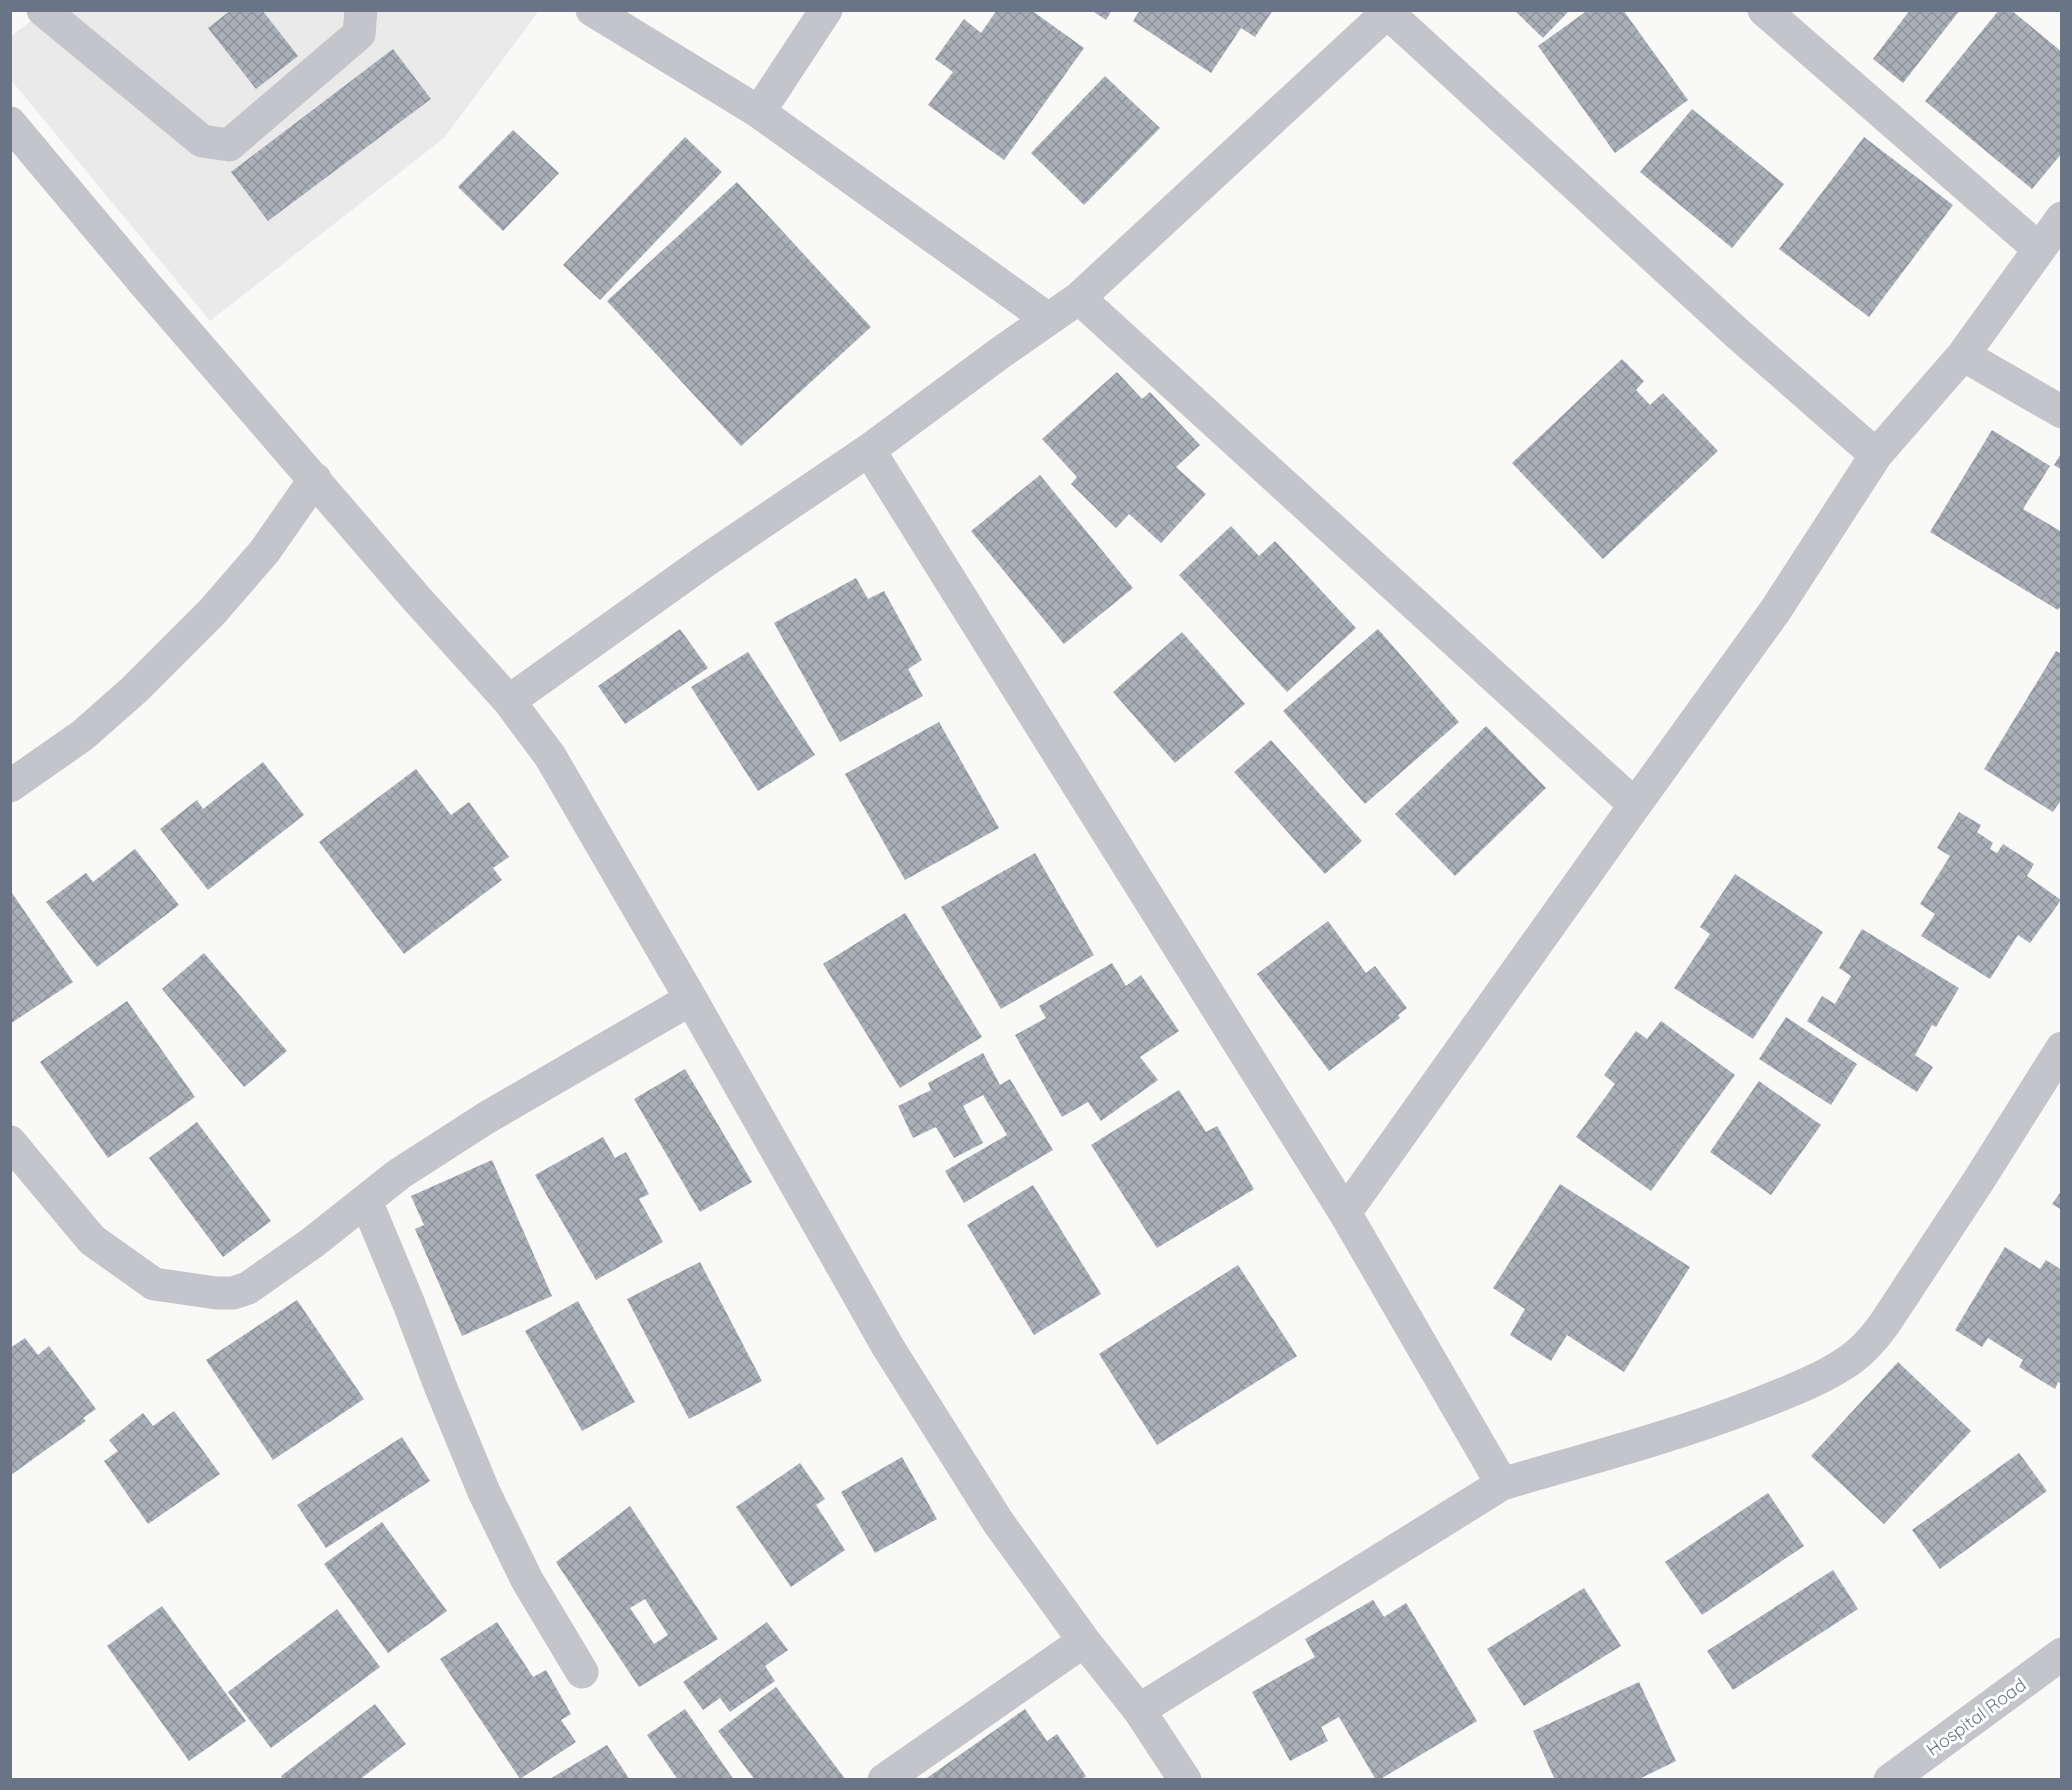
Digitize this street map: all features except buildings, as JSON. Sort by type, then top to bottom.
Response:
[{"type":"street","points":[[43,10],[202,141],[229,145],[359,34],[361,10]]},
{"type":"street","points":[[592,10],[759,112],[1048,319]]},
{"type":"street","points":[[759,112],[826,10]]},
{"type":"street","points":[[1764,10],[2039,249]]},
{"type":"street","points":[[509,701],[708,559],[869,450],[1079,298],[1389,12],[1738,334],[1876,455]]},
{"type":"street","points":[[10,123],[145,284],[416,598],[509,701],[550,756],[692,999],[888,1347],[998,1522],[1084,1641],[1139,1710],[1185,1779]]},
{"type":"street","points":[[1345,1214],[1775,611],[1876,455],[1963,355],[2061,218]]},
{"type":"street","points":[[1079,298],[1635,805]]},
{"type":"street","points":[[1963,355],[2061,412]]},
{"type":"street","points":[[869,450],[1345,1214],[1502,1484]]},
{"type":"street","points":[[10,786],[83,735],[135,689],[212,612],[264,552],[315,479]]},
{"type":"street","points":[[10,1142],[92,1240],[153,1284],[196,1291],[233,1293],[248,1288],[312,1243],[399,1174],[486,1118],[692,999]]},
{"type":"street","points":[[1139,1710],[1502,1484],[1704,1425],[1798,1388],[1829,1373],[1852,1358],[1871,1341],[1885,1323],[1979,1180],[2061,1048]]},
{"type":"street","points":[[366,1201],[484,1492],[527,1580],[582,1672]]},
{"type":"street","points":[[884,1779],[1084,1641]]},
{"type":"street","name":"Hospital Road","points":[[1890,1779],[2061,1654]]},
{"type":"shaded area","points":[[44,11],[539,11],[444,138],[210,321],[11,80],[11,36]]}]
